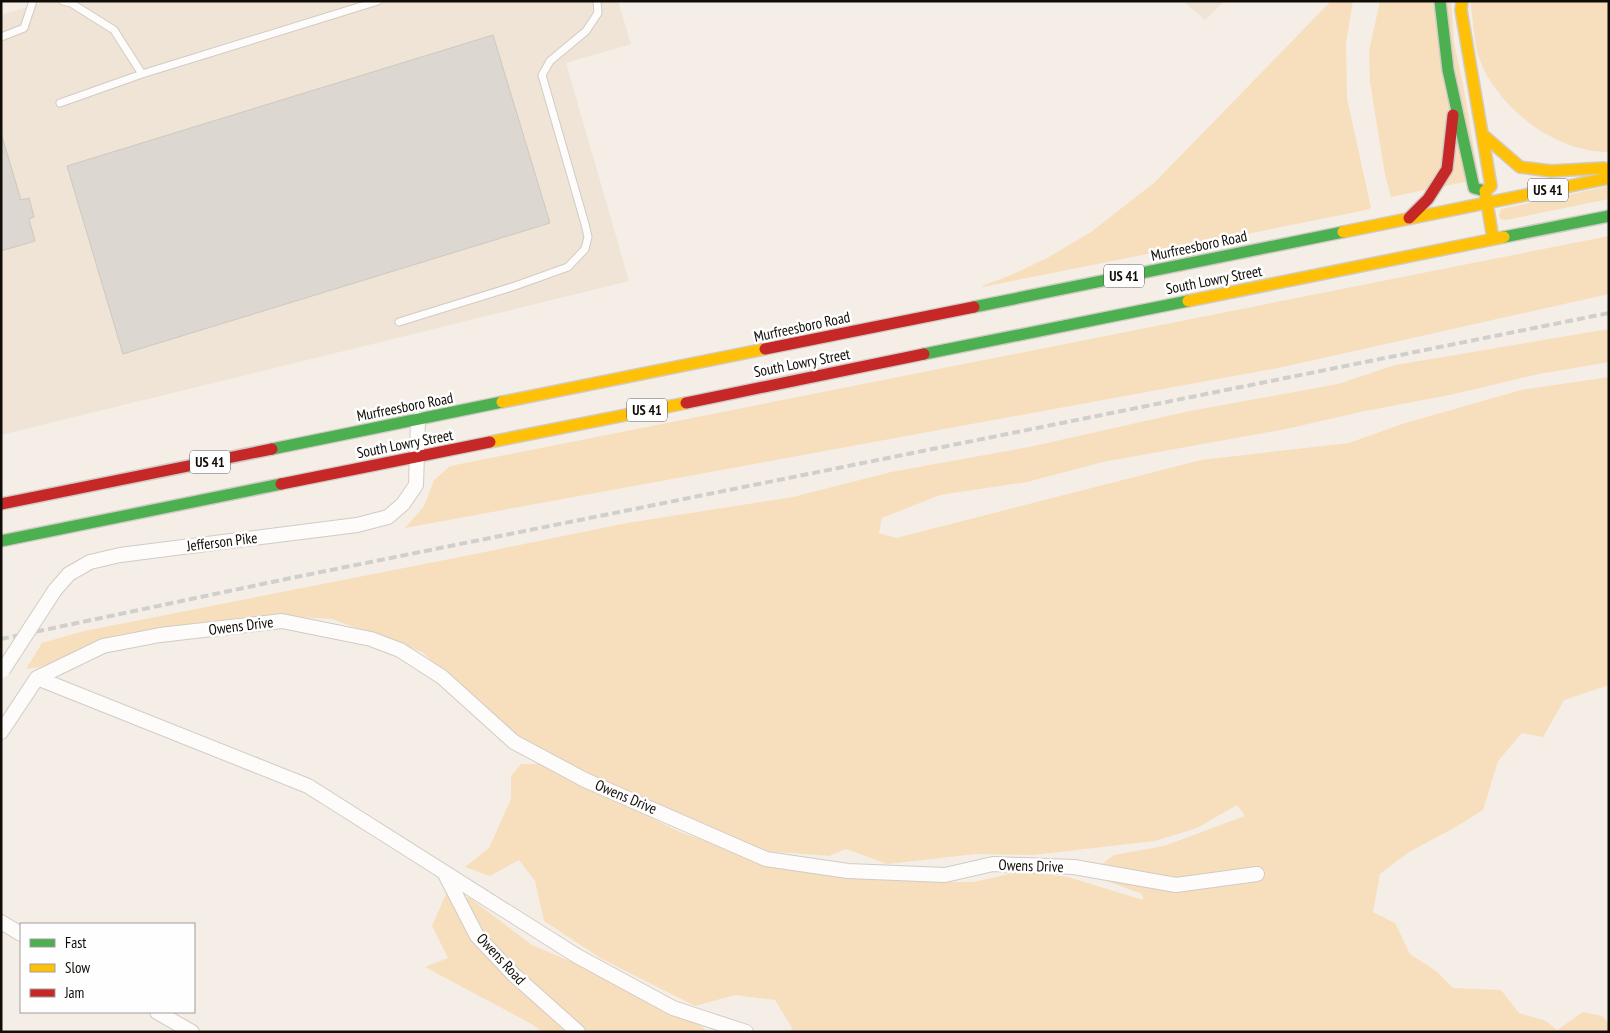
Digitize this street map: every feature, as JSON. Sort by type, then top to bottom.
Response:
[{"type":"main road","points":[[1440,1],[1448,70],[1474,188],[1486,197]]},
{"type":"main road","points":[[1462,1],[1461,10],[1492,186],[1486,197],[1493,239]]},
{"type":"main road","points":[[1409,218],[1428,199],[1447,169],[1454,100]]},
{"type":"main road","points":[[1483,135],[1520,167],[1551,171],[1609,168]]},
{"type":"main road","name":"Murfreesboro Road","points":[[1,504],[1409,218],[1486,197],[1609,178]]},
{"type":"main road","name":"South Lowry Street","points":[[1,541],[1609,216]]},
{"type":"street","name":"Jefferson Pike","points":[[2,672],[55,590],[69,574],[90,562],[120,555],[357,525],[388,517],[403,504],[416,485],[418,419]]},
{"type":"street","name":"Owens Drive","points":[[37,678],[103,646],[160,635],[282,621],[371,638],[400,650],[442,677],[514,742],[585,780],[766,858],[848,871],[945,875],[993,864],[1074,867],[1176,885],[1257,874]]},
{"type":"street","points":[[1,732],[37,678],[308,786],[576,956],[665,1004],[746,1032]]},
{"type":"street","name":"Owens Road","points":[[444,871],[477,936],[513,974],[578,1032]]},
{"type":"street","points":[[1,922],[20,933]]},
{"type":"street","points":[[159,1013],[192,1032]]},
{"type":"lane","points":[[1,37],[24,28],[33,1]]},
{"type":"lane","points":[[63,1],[71,2],[114,30],[142,74]]},
{"type":"lane","points":[[60,103],[142,74],[378,1]]},
{"type":"lane","points":[[399,322],[515,286],[568,267],[585,249],[588,237],[585,224],[542,75],[550,61],[586,31],[598,13],[596,1]]},
{"type":"shaded area","points":[[47,1],[618,1],[631,44],[566,63],[629,281],[1,435],[1,15]]},
{"type":"shaded area","points":[[1183,1],[1225,1],[1205,20]]},
{"type":"shaded area","points":[[1331,1],[1353,1],[1346,43],[1347,98],[1371,208],[982,286],[1047,258],[1091,232],[1155,182]]},
{"type":"shaded area","points":[[1380,1],[1451,1],[1454,42],[1479,179],[1391,197],[1385,175],[1370,82],[1369,51]]},
{"type":"shaded area","points":[[1470,1],[1609,1],[1609,152],[1569,145],[1549,136],[1514,110],[1499,94],[1479,58]]},
{"type":"shaded area","points":[[1609,186],[1609,199],[1506,220],[1500,219],[1501,209]]},
{"type":"shaded area","points":[[1609,236],[1609,294],[1283,367],[405,528],[424,506],[434,480],[450,466]]},
{"type":"shaded area","points":[[1609,329],[1609,362],[1539,374],[1450,395],[1365,411],[1286,429],[1103,462],[1027,482],[940,495],[882,518],[879,533],[896,538],[1201,460],[1349,443],[1402,424],[1521,390],[1609,377],[1609,685],[1564,700],[1543,737],[1522,733],[1498,761],[1483,810],[1409,852],[1380,874],[1373,912],[1395,923],[1410,954],[1436,971],[1453,988],[1501,990],[1519,1013],[1546,1021],[1557,1030],[1583,1012],[1602,1016],[1607,1021],[1609,1032],[790,1032],[792,1028],[775,1000],[735,995],[695,1006],[602,959],[544,921],[535,881],[519,860],[490,876],[465,867],[489,848],[511,799],[511,776],[521,764],[542,764],[680,832],[767,862],[880,877],[937,882],[974,882],[1021,871],[1068,877],[1143,900],[1142,894],[1088,874],[1114,855],[1164,846],[1245,816],[1237,805],[1197,828],[1155,841],[1033,855],[976,854],[887,864],[846,849],[829,856],[764,851],[571,766],[510,732],[422,652],[332,619],[281,616],[156,633],[57,664],[26,669],[42,643],[84,631],[627,523],[793,497],[891,472],[1029,447],[1190,411],[1338,384],[1395,365]]},
{"type":"shaded area","points":[[446,894],[470,898],[532,945],[591,970],[701,1026],[708,1032],[543,1032],[528,1022],[425,967],[448,958],[432,926]]},
{"type":"building","points":[[493,35],[550,223],[123,354],[67,166]]},
{"type":"building","points":[[1,133],[21,200],[29,198],[34,217],[29,219],[35,241],[1,251]]},
{"type":"railway","points":[[1,639],[291,578],[1609,313]]},
{"type":"traffic: fast","points":[[1440,1],[1448,70],[1474,188],[1485,191]]},
{"type":"traffic: fast","points":[[1504,237],[1609,216]]},
{"type":"traffic: fast","points":[[974,307],[1343,232]]},
{"type":"traffic: fast","points":[[924,354],[1188,301]]},
{"type":"traffic: fast","points":[[272,449],[502,402]]},
{"type":"traffic: fast","points":[[1,541],[281,484]]},
{"type":"traffic: slow","points":[[1462,1],[1461,10],[1491,186],[1485,191]]},
{"type":"traffic: slow","points":[[1483,135],[1520,167],[1551,171],[1604,168]]},
{"type":"traffic: slow","points":[[1343,232],[1609,178]]},
{"type":"traffic: slow","points":[[1485,191],[1493,239]]},
{"type":"traffic: slow","points":[[1188,301],[1504,237]]},
{"type":"traffic: slow","points":[[502,402],[765,349]]},
{"type":"traffic: slow","points":[[490,442],[686,403]]},
{"type":"traffic: jam","points":[[1409,218],[1428,199],[1447,169],[1453,115]]},
{"type":"traffic: jam","points":[[765,349],[974,307]]},
{"type":"traffic: jam","points":[[686,403],[924,354]]},
{"type":"traffic: jam","points":[[281,484],[490,442]]},
{"type":"traffic: jam","points":[[1,504],[272,449]]}]
